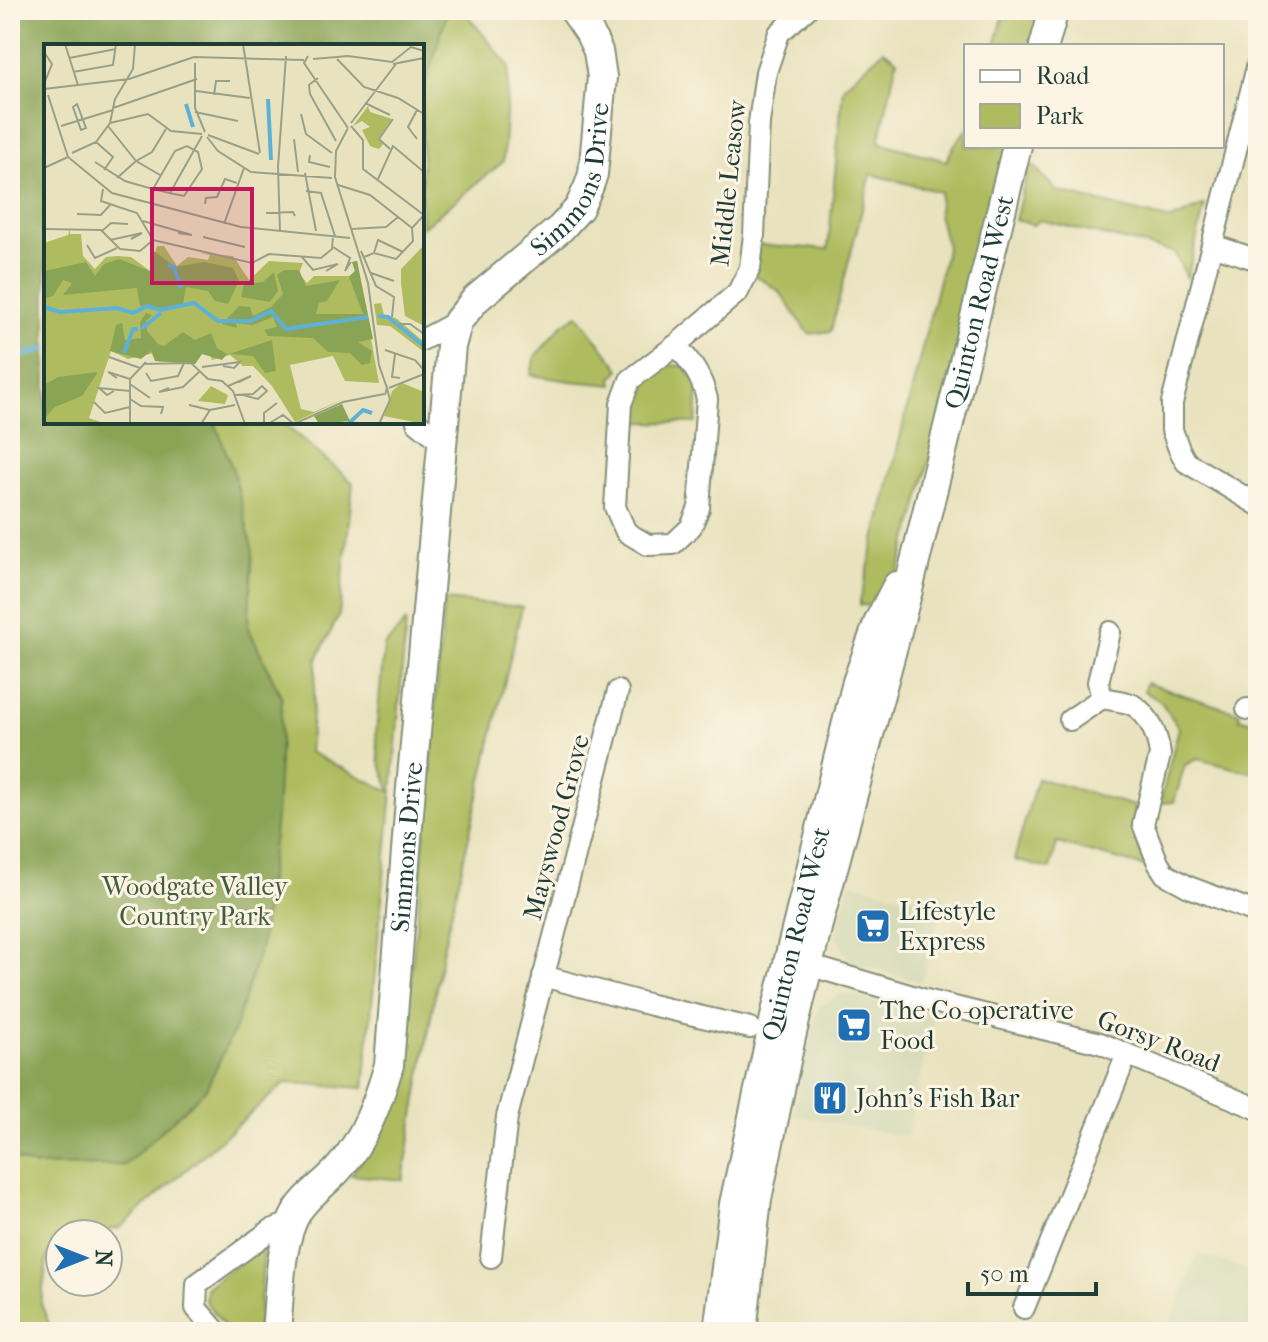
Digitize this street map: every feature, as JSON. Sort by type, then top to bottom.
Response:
[{"type":"street","name":"Middle Leasow","points":[[676,345],[693,364],[707,399],[699,508],[691,527],[673,544],[648,545],[626,532],[615,507],[621,404],[630,380],[738,292],[750,268],[759,123],[766,72],[779,33],[806,10]]},
{"type":"street","points":[[1045,44],[1054,10]]},
{"type":"street","name":"Simmons Drive","points":[[424,339],[458,321],[476,299],[561,228],[579,208],[593,174],[602,77],[598,51],[580,12]]},
{"type":"street","points":[[1258,63],[1172,403],[1172,430],[1186,462],[1258,505]]},
{"type":"street","name":"Quinton Road West","points":[[742,1332],[757,1199],[791,1037],[908,590],[1016,148]]},
{"type":"street","points":[[1212,245],[1258,260]]},
{"type":"street","name":"Simmons Drive","points":[[276,1332],[283,1259],[298,1210],[336,1172],[356,1146],[377,1105],[389,1065],[442,442],[451,346],[458,321]]},
{"type":"street","points":[[420,424],[442,442]]},
{"type":"street","name":"Quinton Road West","points":[[718,1332],[734,1204],[780,996],[857,682],[879,621],[916,550]]},
{"type":"street","points":[[1102,698],[1098,682],[1110,632]]},
{"type":"street","name":"Mayswood Grove","points":[[491,1257],[507,1117],[618,691]]},
{"type":"street","points":[[1070,720],[1102,698],[1133,705],[1152,724],[1160,755],[1143,824],[1158,863],[1165,874],[1189,887],[1258,913]]},
{"type":"street","points":[[750,1028],[780,996],[792,979],[798,962],[808,965]]},
{"type":"street","name":"Gorsy Road","points":[[808,965],[926,1000],[1100,1043],[1258,1109]]},
{"type":"street","points":[[543,976],[750,1028]]},
{"type":"street","points":[[750,1028],[764,1066],[776,1068],[783,1043],[791,1037]]},
{"type":"street","points":[[1024,1308],[1127,1054]]},
{"type":"street","name":"Simmons Drive","points":[[217,1332],[196,1308],[197,1284],[271,1230],[293,1222]]},
{"type":"shaded area","points":[[850,882],[908,898],[945,893],[921,982],[852,963],[836,938]]},
{"type":"shaded area","points":[[843,993],[934,1015],[907,1137],[792,1115],[818,1008]]},
{"type":"shaded area","points":[[1197,1253],[1258,1274],[1258,1332],[1167,1332]]},
{"type":"green space","name":"Woodgate Valley Country Park","points":[[10,10],[463,10],[509,66],[503,162],[424,226],[424,44],[44,44],[44,424],[284,424],[353,483],[339,615],[317,659],[309,752],[391,792],[379,759],[376,734],[384,646],[406,622],[392,792],[364,1088],[285,1083],[124,1224],[124,1218],[44,1218],[41,1304],[50,1326],[93,1332],[10,1332]]},
{"type":"green space","name":"Woodgate Valley Country Park","points":[[10,10],[448,10],[424,89],[424,44],[44,44],[44,424],[216,424],[234,473],[253,552],[248,627],[282,698],[276,817],[261,945],[235,1028],[206,1089],[125,1165],[33,1166],[10,1157]]},
{"type":"green space","points":[[1005,10],[1045,10],[1036,44],[996,44]]},
{"type":"green space","points":[[884,50],[897,60],[879,142],[946,161],[964,133],[964,148],[1009,148],[914,520],[895,583],[876,606],[860,605],[860,601],[947,247],[938,214],[940,192],[871,174],[831,331],[809,334],[779,291],[755,275],[758,245],[828,249],[843,87]]},
{"type":"green space","points":[[1029,165],[1036,168],[1056,191],[1171,220],[1205,205],[1187,278],[1174,252],[1040,220],[1033,225],[1015,220]]},
{"type":"green space","points":[[578,315],[620,369],[612,378],[613,385],[531,375],[535,357],[563,324]]},
{"type":"green space","points":[[667,365],[684,366],[698,383],[696,423],[637,422],[638,394],[642,384]]},
{"type":"green space","points":[[444,600],[522,607],[442,953],[403,1180],[351,1175],[383,1132],[400,1079],[419,899]]},
{"type":"green space","points":[[1146,683],[1240,713],[1239,718],[1258,724],[1258,774],[1197,759],[1185,765],[1174,802],[1160,803],[1179,728],[1161,702],[1144,691]]},
{"type":"green space","points":[[1037,778],[1134,806],[1134,831],[1145,867],[1057,843],[1050,869],[1014,860]]},
{"type":"green space","points":[[261,1246],[264,1248],[258,1332],[229,1332],[205,1301],[206,1288]]},
{"type":"waterway","points":[[10,360],[44,350]]},
{"type":"place","name":"Lifestyle Express","points":[[873,926]]},
{"type":"place","name":"The Co-operative Food","points":[[854,1025]]},
{"type":"place","name":"John's Fish Bar","points":[[830,1098]]}]
